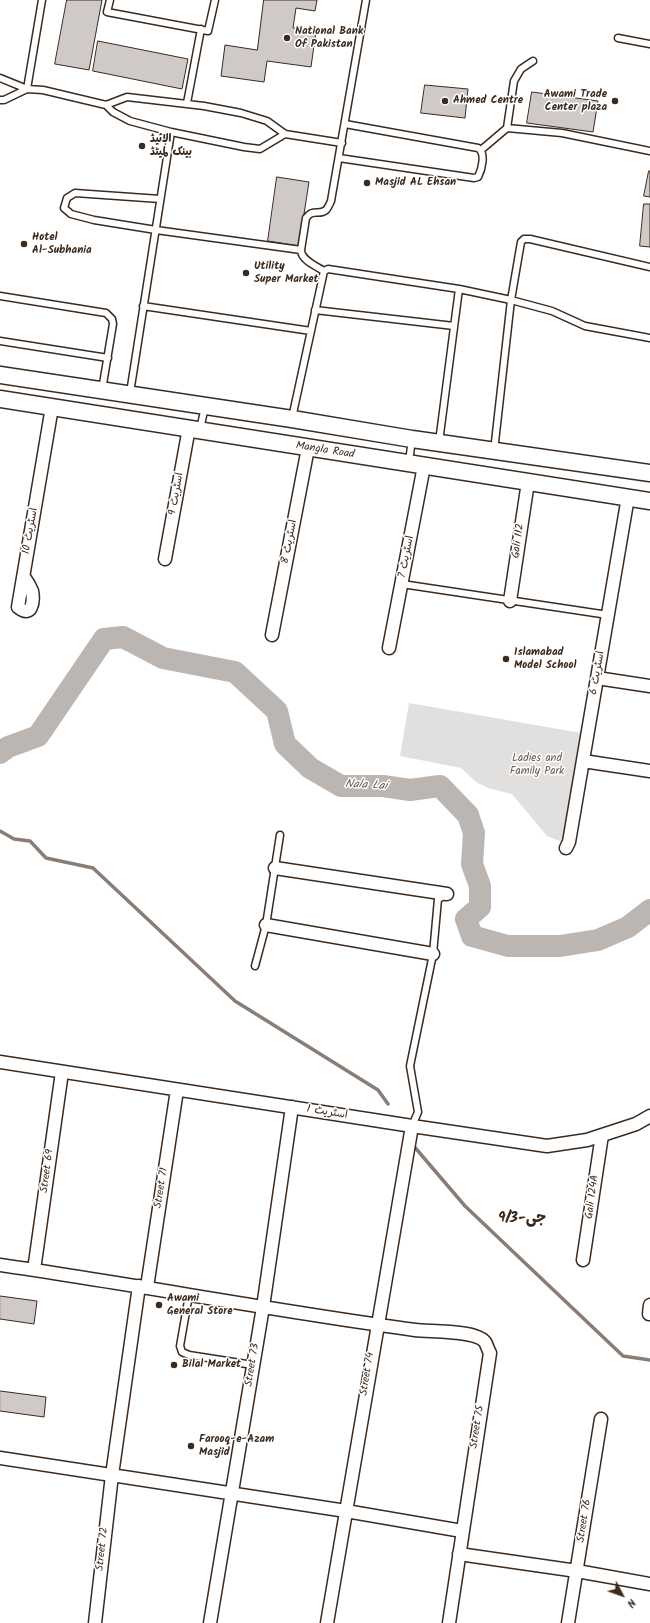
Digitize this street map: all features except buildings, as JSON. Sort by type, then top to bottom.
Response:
[{"type":"main road","points":[[0,375],[292,419],[412,439],[650,473]]},
{"type":"main road","name":"Mangla Road","points":[[0,399],[650,501]]},
{"type":"street","name":"اسٹریٹ 10","points":[[24,577],[32,591],[34,603],[31,608],[27,610],[22,610],[18,607],[52,407]]},
{"type":"street","name":"اسٹریٹ 9","points":[[165,559],[195,429]]},
{"type":"street","name":"اسٹریٹ 8","points":[[272,635],[308,448]]},
{"type":"street","name":"اسٹریٹ 7","points":[[389,648],[402,584],[416,465]]},
{"type":"street","name":"Gali 112","points":[[510,601],[528,482]]},
{"type":"street","name":"اسٹریٹ 6","points":[[566,848],[569,842],[628,497]]},
{"type":"street","points":[[597,678],[650,686]]},
{"type":"street","points":[[583,761],[650,771]]},
{"type":"street","points":[[275,868],[447,894]]},
{"type":"street","points":[[266,925],[433,954]]},
{"type":"street","name":"اسٹریٹ 1","points":[[0,1062],[547,1146],[587,1140],[636,1124],[650,1116]]},
{"type":"street","name":"Street 69","points":[[34,1270],[62,1072]]},
{"type":"street","name":"Street 71","points":[[112,1475],[177,1090]]},
{"type":"street","name":"Street 73","points":[[210,1623],[263,1307],[292,1107]]},
{"type":"street","name":"Street 74","points":[[327,1623],[376,1325],[412,1126]]},
{"type":"street","name":"Gali 124A","points":[[583,1260],[602,1135]]},
{"type":"street","name":"Street 75","points":[[0,1265],[143,1286],[376,1325],[417,1331],[479,1337],[485,1342],[490,1353],[449,1623]]},
{"type":"street","name":"Street 76","points":[[568,1623],[602,1419]]},
{"type":"street","points":[[0,1457],[346,1511],[462,1531]]},
{"type":"street","name":"Street 72","points":[[95,1623],[112,1475]]},
{"type":"street","points":[[459,1554],[577,1571],[650,1584]]},
{"type":"lane","points":[[27,89],[42,0]]},
{"type":"lane","points":[[110,0],[107,12],[208,31],[215,0]]},
{"type":"lane","points":[[366,0],[331,201],[327,209],[319,213],[314,212],[309,214],[306,218],[301,254],[324,271],[328,270],[459,289],[511,300],[552,311],[585,326],[650,338]]},
{"type":"lane","points":[[186,103],[200,29]]},
{"type":"lane","points":[[618,38],[650,44]]},
{"type":"lane","points":[[481,150],[507,128],[514,81],[521,69],[533,61]]},
{"type":"lane","points":[[0,78],[27,89],[43,90],[106,105],[113,112],[130,121],[171,132],[260,149],[285,134]]},
{"type":"lane","points":[[0,100],[4,100],[27,89]]},
{"type":"lane","points":[[106,105],[127,97],[186,103],[241,113],[268,121],[285,134],[342,143]]},
{"type":"lane","points":[[339,158],[474,178],[478,177],[480,173],[483,154],[478,148],[345,124]]},
{"type":"lane","points":[[507,128],[562,133],[650,151]]},
{"type":"lane","points":[[129,395],[171,132]]},
{"type":"lane","points":[[160,199],[75,193],[67,198],[64,208],[71,214],[156,230],[301,250]]},
{"type":"lane","points":[[494,451],[511,300],[519,245],[524,239],[650,267]]},
{"type":"lane","points":[[292,419],[324,271]]},
{"type":"lane","points":[[439,443],[459,289]]},
{"type":"lane","points":[[0,296],[106,313],[112,319],[113,324],[102,391]]},
{"type":"lane","points":[[143,306],[310,331]]},
{"type":"lane","points":[[315,310],[454,326]]},
{"type":"lane","points":[[0,341],[108,358]]},
{"type":"lane","points":[[195,429],[205,407]]},
{"type":"lane","points":[[412,439],[416,465]]},
{"type":"lane","points":[[402,584],[608,615]]},
{"type":"lane","points":[[255,966],[266,925],[280,835]]},
{"type":"lane","points":[[412,1126],[418,1112],[410,1066],[433,954],[438,899],[447,894]]},
{"type":"lane","points":[[189,1294],[180,1346],[182,1352],[189,1355],[253,1365]]},
{"type":"green space","name":"Ladies and Family Park","points":[[409,703],[581,733],[562,842],[547,836],[512,794],[488,788],[476,782],[461,768],[400,756]]},
{"type":"waterway","name":"Nala Lai","points":[[0,753],[8,747],[38,736],[104,639],[123,637],[163,658],[235,672],[277,711],[285,744],[310,768],[341,786],[383,786],[410,790],[440,786],[468,815],[474,833],[472,864],[480,886],[480,907],[466,919],[472,936],[508,946],[560,946],[598,940],[628,927],[650,910]]},
{"type":"waterway","points":[[0,831],[14,839],[30,841],[46,858],[93,868],[235,1001],[378,1090],[388,1104]]},
{"type":"waterway","points":[[412,1144],[465,1206],[623,1356],[650,1360]]},
{"type":"place","name":"National Bank Of Pakistan","points":[[287,38]]},
{"type":"place","name":"Ahmed Centre","points":[[445,101]]},
{"type":"place","name":"Awami Trade Center plaza","points":[[615,101]]},
{"type":"place","name":"الائیڈ بینک لمیٹڈ","points":[[142,146]]},
{"type":"place","name":"Masjid AL Ehsan","points":[[367,183]]},
{"type":"place","name":"Hotel Al-Subhania","points":[[24,244]]},
{"type":"place","name":"Utility Super Market","points":[[246,273]]},
{"type":"place","name":"Islamabad Model School","points":[[506,659]]},
{"type":"place","name":"Awami General Store","points":[[159,1305]]},
{"type":"place","name":"Bilal Market","points":[[174,1365]]},
{"type":"place","name":"Farooq-e-Azam Masjid","points":[[191,1446]]},
{"type":"district","name":"جی-9/3","points":[[522,1219]]}]
